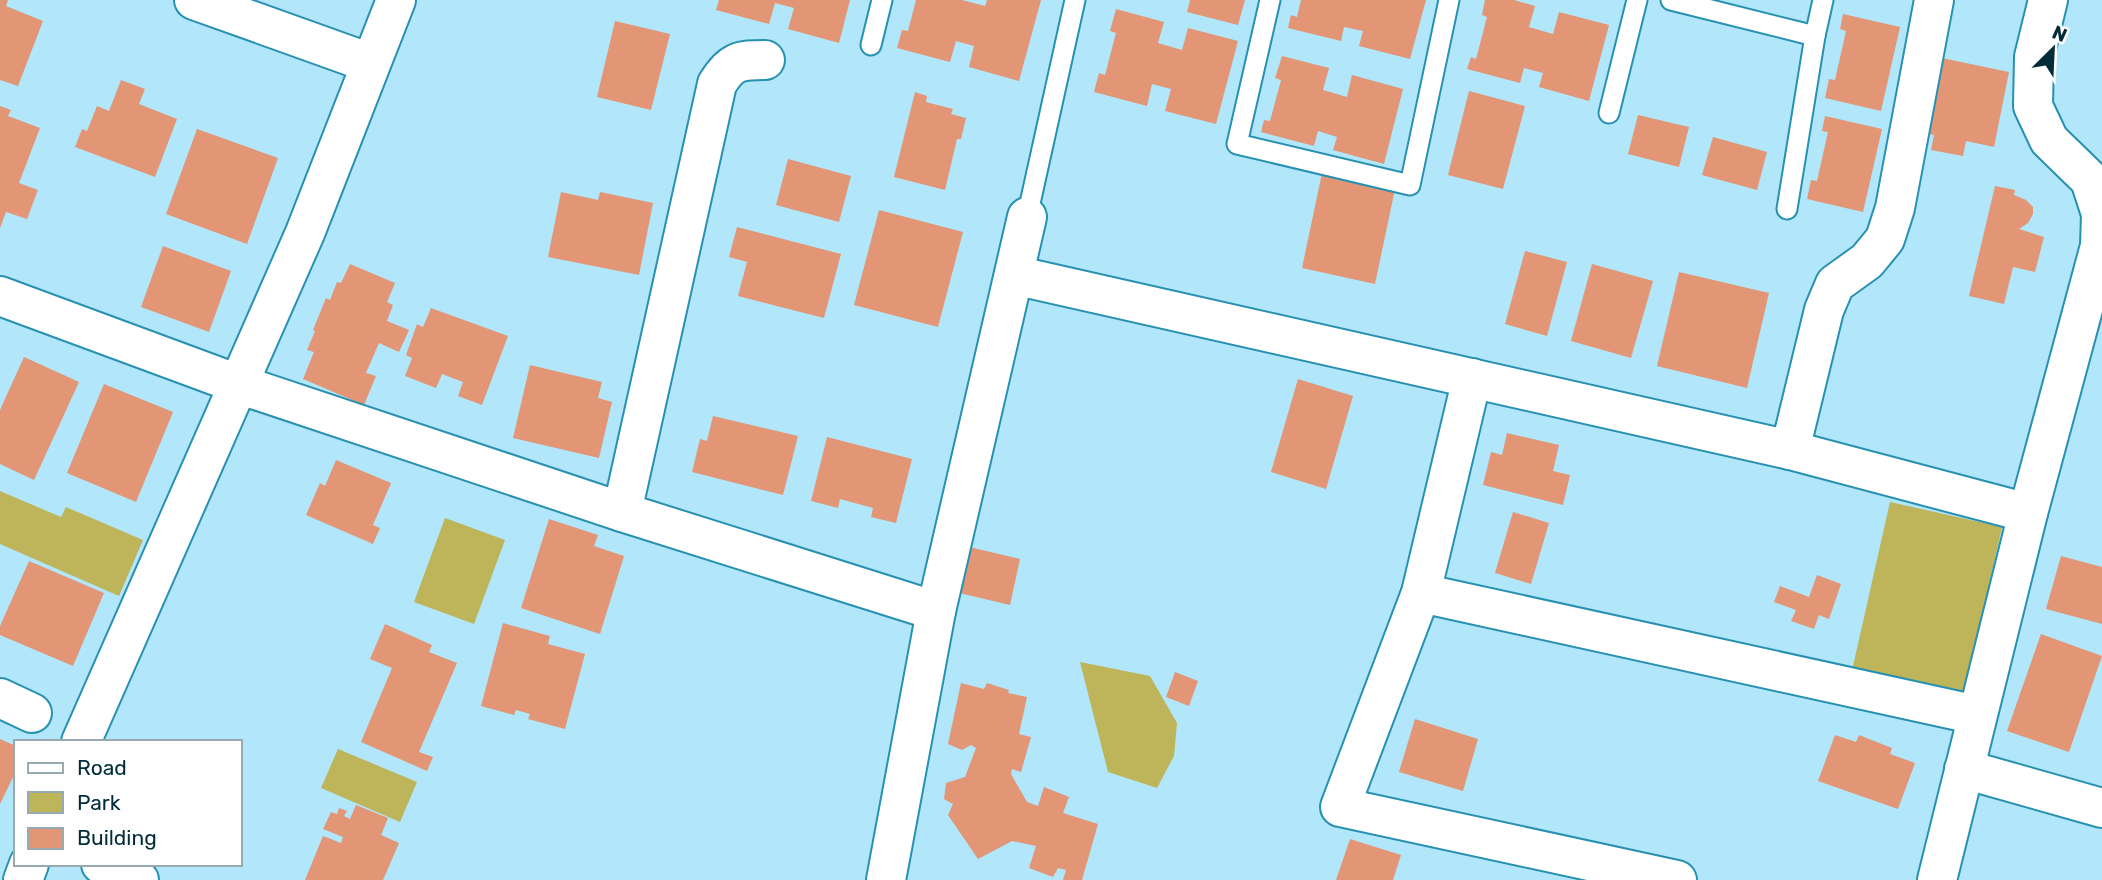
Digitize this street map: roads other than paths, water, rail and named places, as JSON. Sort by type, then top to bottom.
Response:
[{"type":"street","points":[[194,0],[370,63]]},
{"type":"street","points":[[82,740],[305,233],[396,0]]},
{"type":"street","points":[[1790,450],[1824,310],[1831,292],[1835,284],[1867,261],[1885,239],[1892,218],[1934,0]]},
{"type":"street","points":[[1937,880],[2028,513],[2101,246],[2101,214],[2090,180],[2049,140],[2033,106],[2034,57],[2048,0]]},
{"type":"street","points":[[622,512],[717,84],[727,67],[745,60],[765,60]]},
{"type":"street","points":[[886,880],[936,611],[1027,217]]},
{"type":"street","points":[[1014,275],[1790,450],[2028,513]]},
{"type":"street","points":[[0,296],[238,384],[622,512],[936,611]]},
{"type":"street","points":[[1472,377],[1422,593],[1340,807],[1677,880]]},
{"type":"street","points":[[1422,593],[1977,715]]},
{"type":"street","points":[[1964,769],[2102,808]]},
{"type":"street","points":[[106,866],[139,880]]},
{"type":"lane","points":[[872,45],[882,0]]},
{"type":"lane","points":[[1027,217],[1075,0]]},
{"type":"lane","points":[[1270,0],[1237,144],[1410,185],[1449,0]]},
{"type":"lane","points":[[1609,113],[1637,0]]},
{"type":"lane","points":[[1671,0],[1815,36]]},
{"type":"lane","points":[[1787,209],[1823,0]]}]
